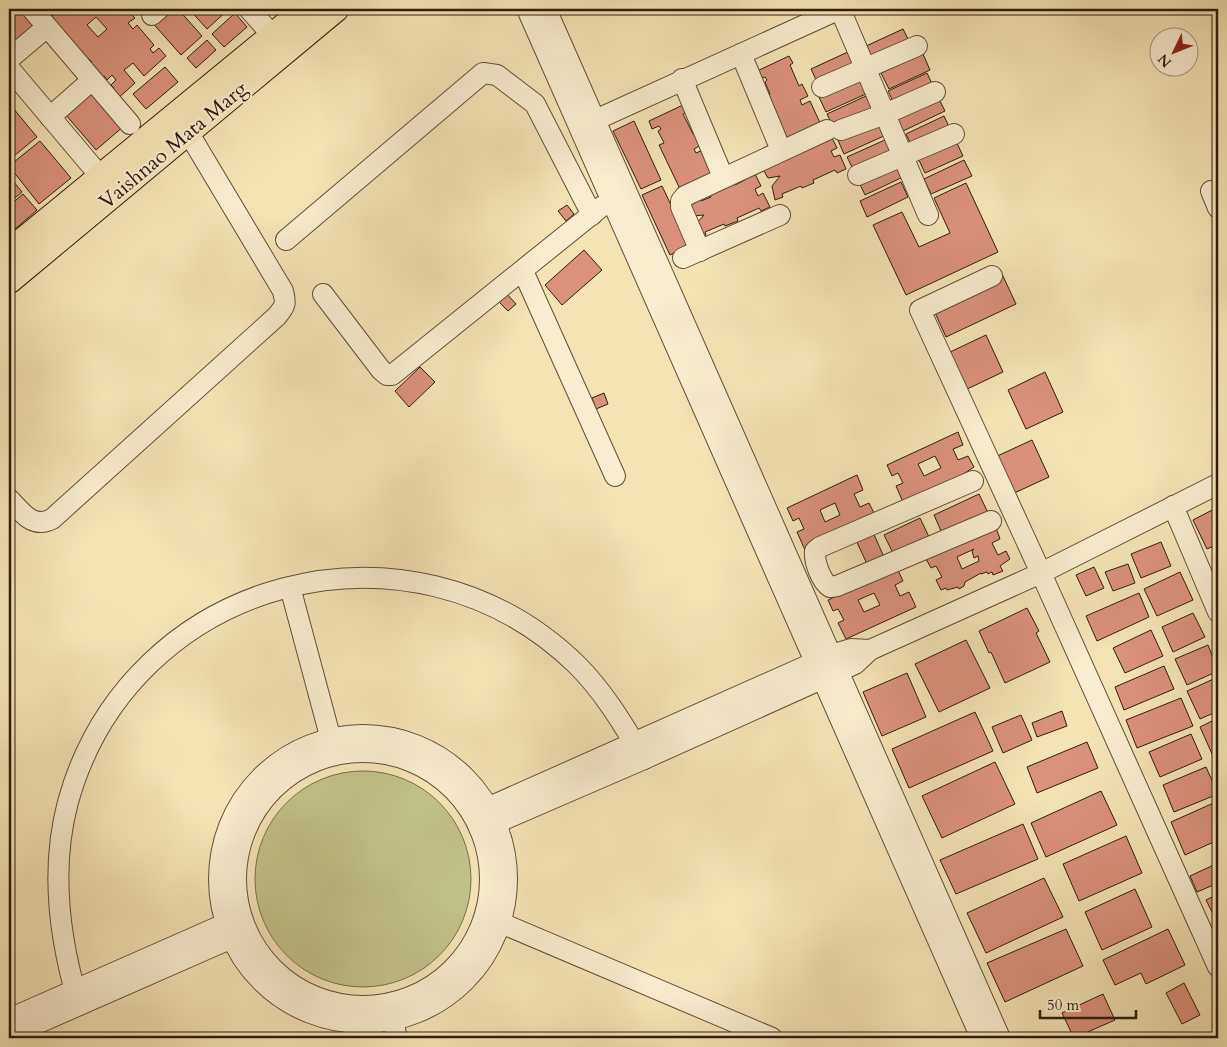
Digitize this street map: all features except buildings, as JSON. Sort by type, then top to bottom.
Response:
[{"type":"main road","name":"Vaishnao Mata Marg","points":[[9,252],[304,9]]},
{"type":"main road","name":"Vaishnao Mata Marg","points":[[9,281],[336,9]]},
{"type":"street","points":[[32,9],[130,124]]},
{"type":"street","points":[[249,9],[272,35]]},
{"type":"street","points":[[527,9],[586,123],[798,580],[827,666],[981,1038]]},
{"type":"street","points":[[546,9],[586,123],[610,200],[1000,1038]]},
{"type":"street","points":[[586,123],[840,9],[928,215]]},
{"type":"street","points":[[9,59],[47,27]]},
{"type":"street","points":[[822,87],[917,46]]},
{"type":"street","points":[[741,54],[782,150]]},
{"type":"street","points":[[9,68],[100,176]]},
{"type":"street","points":[[286,240],[483,73],[497,75],[535,104],[592,215]]},
{"type":"street","points":[[682,79],[723,177]]},
{"type":"street","points":[[50,117],[92,80]]},
{"type":"street","points":[[780,215],[691,255],[681,201],[685,196],[782,150],[834,130],[885,114],[935,92]]},
{"type":"street","points":[[9,499],[24,514],[36,522],[44,523],[52,518],[277,316],[285,306],[283,291],[188,132]]},
{"type":"street","points":[[858,175],[954,134]]},
{"type":"street","points":[[323,294],[381,370],[387,375],[392,375],[610,200]]},
{"type":"street","points":[[523,271],[615,476]]},
{"type":"street","points":[[992,276],[920,310],[1041,573],[1218,967]]},
{"type":"street","points":[[973,481],[820,547],[815,551],[819,570],[826,584],[830,587],[836,586],[991,521]]},
{"type":"street","points":[[484,819],[827,666],[855,664],[870,650],[1041,573],[1218,484]]},
{"type":"street","points":[[1173,506],[1218,612]]},
{"type":"street","points":[[798,580],[819,570]]},
{"type":"street","points":[[77,998],[61,928],[58,864],[61,833],[68,802],[78,772],[91,743],[107,715],[126,689],[147,666],[170,645],[196,626],[224,610],[253,597],[314,581],[378,578],[409,581],[471,597],[500,610],[528,626],[554,645],[577,666],[599,689],[618,715],[639,751]]},
{"type":"street","points":[[290,587],[333,746]]},
{"type":"street","points":[[356,735],[381,736],[406,741],[429,751],[450,764],[469,782],[484,819],[505,852],[507,876],[501,923],[492,946],[478,968],[460,988],[441,1002],[419,1013],[393,1021],[335,1030],[320,1017],[297,1008],[275,994],[257,977],[218,886],[219,860],[223,839],[234,812],[248,791],[265,772],[292,753],[307,746],[333,746],[356,735]]},
{"type":"street","points":[[393,1021],[412,997],[432,987],[450,973],[464,957],[476,938],[484,918],[489,896],[490,881],[484,819]]},
{"type":"street","points":[[501,923],[772,1038]]},
{"type":"street","points":[[9,1036],[77,998],[236,928]]},
{"type":"street","points":[[236,928],[286,980],[305,992],[325,1001],[347,1006],[369,1007],[393,1021]]},
{"type":"street","points":[[9,1019],[77,998]]},
{"type":"green space","points":[[363,771],[384,773],[414,784],[439,803],[458,828],[469,858],[471,879],[469,900],[458,930],[439,955],[414,974],[384,985],[363,987],[342,985],[312,974],[287,955],[268,930],[257,900],[255,879],[257,858],[268,828],[287,803],[312,784],[342,773]]}]
